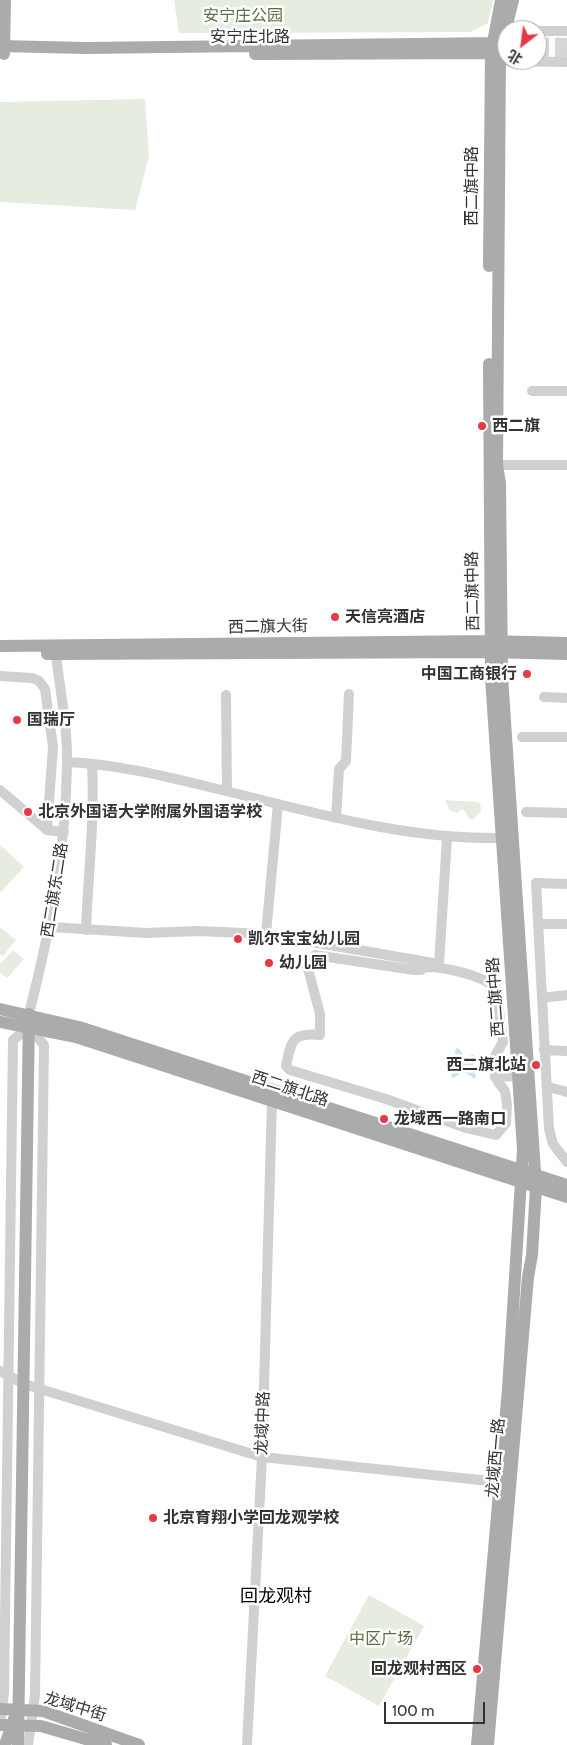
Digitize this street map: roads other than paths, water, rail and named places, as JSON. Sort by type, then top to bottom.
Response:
[{"type":"main road","points":[[2,50],[5,0]]},
{"type":"main road","name":"西二旗中路","points":[[501,0],[501,20]]},
{"type":"main road","name":"西二旗中路","points":[[507,20],[512,0]]},
{"type":"main road","name":"安宁庄北路","points":[[2,50],[497,45]]},
{"type":"main road","name":"西二旗中路","points":[[497,64],[488,123],[496,646],[502,838],[522,1122],[521,1176]]},
{"type":"main road","name":"西二旗大街","points":[[0,646],[55,649],[496,646],[567,643]]},
{"type":"main road","name":"西二旗中路","points":[[496,646],[535,1174]]},
{"type":"main road","name":"西二旗大街","points":[[496,646],[567,654]]},
{"type":"main road","name":"西二旗大街","points":[[0,655],[55,649]]},
{"type":"main road","name":"西二旗北路","points":[[0,1009],[76,1037],[272,1100],[521,1176],[535,1174],[567,1185]]},
{"type":"main road","points":[[5,1745],[7,1725],[17,1710],[29,1020]]},
{"type":"main road","name":"西二旗北路","points":[[0,1022],[29,1020],[79,1027],[521,1176],[536,1187],[567,1197]]},
{"type":"main road","name":"龙域西一路","points":[[488,1745],[527,1286],[532,1255],[535,1174]]},
{"type":"main road","name":"龙域西一路","points":[[477,1745],[508,1389],[521,1176]]},
{"type":"main road","name":"龙域中街","points":[[1,1709],[43,1711],[139,1745]]},
{"type":"main road","points":[[7,1725],[18,1745]]},
{"type":"main road","name":"龙域中街","points":[[7,1725],[41,1726],[106,1745]]},
{"type":"street","points":[[547,31],[567,31]]},
{"type":"street","points":[[547,57],[567,62]]},
{"type":"street","points":[[532,391],[567,391]]},
{"type":"street","points":[[493,465],[567,465]]},
{"type":"street","name":"西二旗东二路","points":[[29,1020],[51,927],[64,832],[67,762],[55,649]]},
{"type":"street","points":[[0,676],[32,678],[39,681],[45,689],[53,747],[47,830]]},
{"type":"street","points":[[336,818],[339,769],[346,761],[348,694]]},
{"type":"street","points":[[226,695],[228,791]]},
{"type":"street","points":[[544,697],[567,698]]},
{"type":"street","points":[[522,737],[567,737]]},
{"type":"street","points":[[67,762],[92,764],[166,777],[360,824],[448,838],[502,838]]},
{"type":"street","points":[[86,930],[88,872],[94,800],[92,764]]},
{"type":"street","points":[[0,790],[47,830],[64,832]]},
{"type":"street","points":[[266,934],[278,804]]},
{"type":"street","points":[[526,812],[567,813]]},
{"type":"street","points":[[51,927],[86,930],[266,934],[439,964],[448,838]]},
{"type":"street","points":[[567,884],[536,883],[544,1050],[551,1140],[567,1162]]},
{"type":"street","points":[[538,924],[567,924]]},
{"type":"street","points":[[315,955],[320,955],[414,970],[421,970],[425,967],[436,968],[487,981],[498,991],[503,1042],[495,1056],[495,1077],[505,1092],[507,1104],[506,1123],[496,1135],[444,1121],[386,1099],[290,1070],[286,1066],[289,1048],[295,1038],[299,1035],[320,1035],[320,1014],[307,965],[315,955]]},
{"type":"street","points":[[542,998],[567,995]]},
{"type":"street","points":[[7,1725],[1,1709],[4,1683],[13,1040],[29,1020],[44,1045],[33,1710],[28,1745]]},
{"type":"street","points":[[544,1050],[567,1051]]},
{"type":"street","points":[[495,1077],[518,1076]]},
{"type":"street","points":[[548,1087],[567,1092]]},
{"type":"street","name":"龙域中路","points":[[247,1745],[262,1457],[272,1100]]},
{"type":"street","points":[[0,1371],[24,1384],[39,1389],[262,1457],[499,1482]]},
{"type":"water","points":[[456,1048],[460,1049],[464,1057],[473,1055],[477,1058],[472,1067],[476,1076],[475,1079],[466,1073],[461,1073],[454,1078],[451,1076],[456,1065]]},
{"type":"tunnel","points":[[547,43],[567,44]]},
{"type":"tunnel","points":[[547,53],[567,54]]},
{"type":"place","name":"西二旗","points":[[482,426]]},
{"type":"place","name":"天信亮酒店","points":[[335,617]]},
{"type":"place","name":"中国工商银行","points":[[527,674]]},
{"type":"place","name":"国瑞厅","points":[[17,720]]},
{"type":"place","name":"北京外国语大学附属外国语学校","points":[[28,812]]},
{"type":"place","name":"凯尔宝宝幼儿园","points":[[238,939]]},
{"type":"place","name":"幼儿园","points":[[269,963]]},
{"type":"place","name":"西二旗北站","points":[[536,1065]]},
{"type":"place","name":"龙域西一路南口","points":[[384,1119]]},
{"type":"place","name":"北京育翔小学回龙观学校","points":[[153,1518]]},
{"type":"place","name":"回龙观村西区","points":[[477,1669]]},
{"type":"district","name":"回龙观村","points":[[276,1597]]},
{"type":"park label","name":"安宁庄公园","points":[[243,16]]},
{"type":"park label","name":"中区广场","points":[[381,1639]]}]
